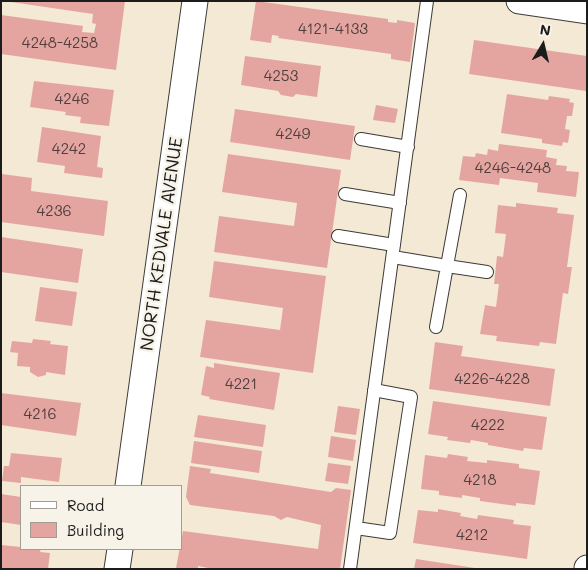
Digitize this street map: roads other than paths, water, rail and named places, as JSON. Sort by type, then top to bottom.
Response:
[{"type":"street","name":"NORTH KEDVALE AVENUE","points":[[128,485],[195,1]]},
{"type":"street","points":[[519,1],[587,11]]},
{"type":"street","points":[[117,569],[120,550]]},
{"type":"lane","points":[[350,569],[427,1]]},
{"type":"lane","points":[[360,139],[408,147]]},
{"type":"lane","points":[[345,194],[400,203]]},
{"type":"lane","points":[[436,327],[460,195]]},
{"type":"lane","points":[[338,236],[447,266],[487,272]]},
{"type":"lane","points":[[356,528],[390,533],[411,397],[374,390]]}]
